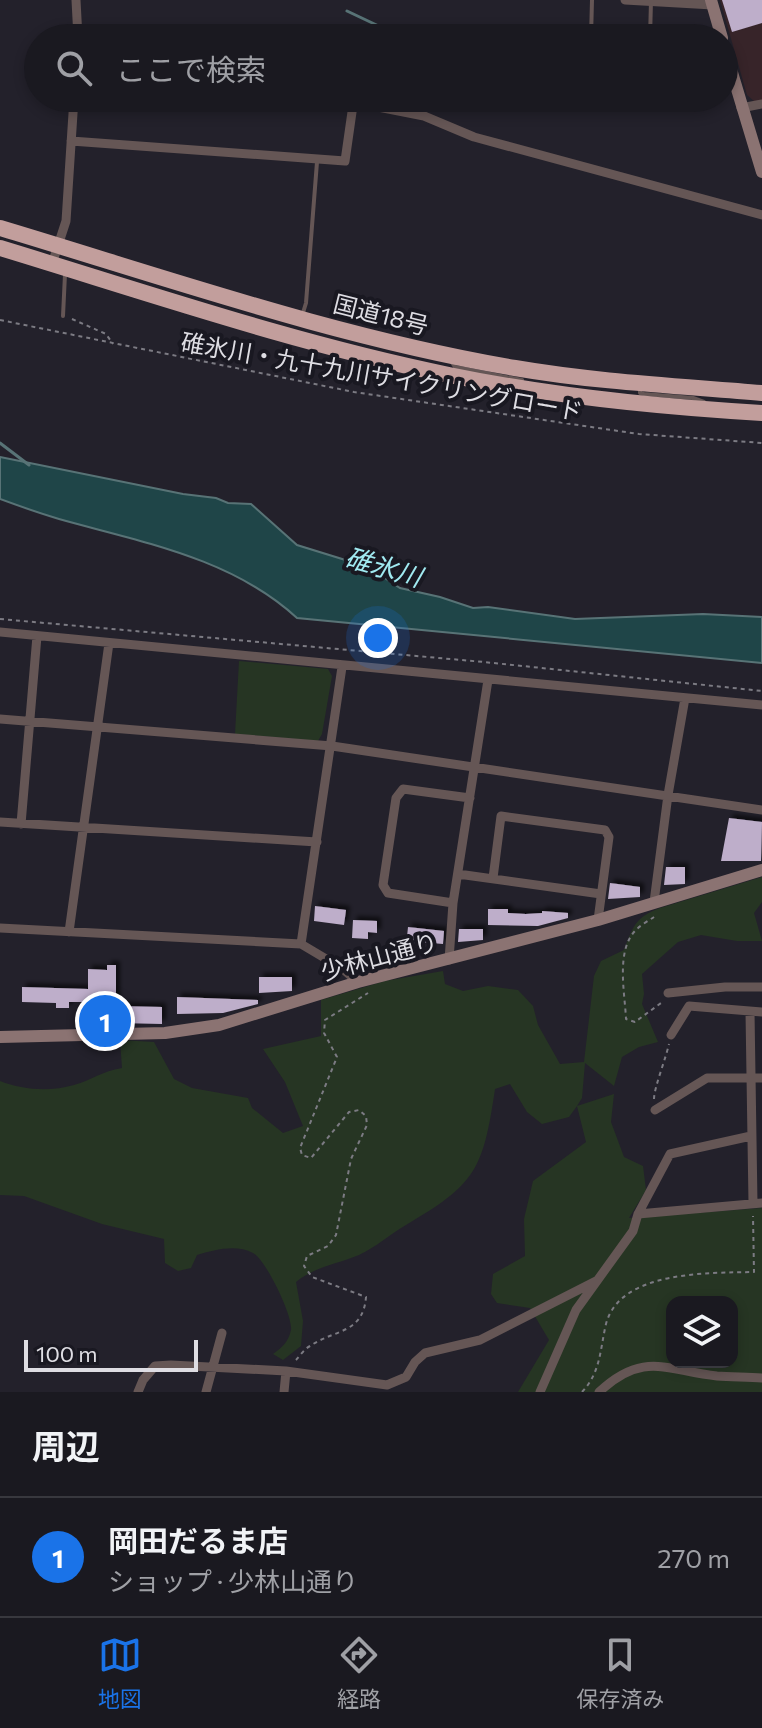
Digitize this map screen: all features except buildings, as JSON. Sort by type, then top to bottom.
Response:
[{"type":"highway","name":"国道18号","points":[[0,228],[301,319],[453,356],[517,369],[762,393]]},
{"type":"highway","name":"国道18号","points":[[0,248],[295,336],[450,375],[546,391],[762,413]]},
{"type":"street","points":[[76,0],[77,24]]},
{"type":"street","points":[[625,0],[712,3],[718,24]]},
{"type":"street","points":[[738,97],[762,172]]},
{"type":"street","points":[[741,108],[762,104]]},
{"type":"street","points":[[59,266],[58,245],[66,221],[73,112]]},
{"type":"street","points":[[71,141],[345,161],[352,112]]},
{"type":"street","points":[[404,112],[424,116],[474,137],[762,215]]},
{"type":"street","points":[[0,632],[762,705]]},
{"type":"street","points":[[21,824],[37,636]]},
{"type":"street","points":[[69,932],[109,643]]},
{"type":"street","points":[[301,944],[342,667]]},
{"type":"street","points":[[449,960],[453,903],[488,680]]},
{"type":"street","points":[[654,902],[685,698]]},
{"type":"street","points":[[0,719],[332,746],[762,810]]},
{"type":"street","points":[[453,903],[388,893],[383,885],[396,798],[403,789],[470,798]]},
{"type":"street","points":[[493,878],[501,816],[605,830],[609,837],[598,920]]},
{"type":"street","points":[[0,822],[317,842]]},
{"type":"street","name":"少林山通り","points":[[0,1037],[165,1033],[219,1025],[358,982],[598,920],[762,870]]},
{"type":"street","points":[[458,874],[601,894]]},
{"type":"street","points":[[0,928],[301,944],[343,969],[358,982]]},
{"type":"street","points":[[666,997],[725,987],[762,987]]},
{"type":"street","points":[[671,1035],[689,1006],[762,1012]]},
{"type":"street","points":[[638,1214],[758,1203],[751,1136],[750,1012]]},
{"type":"street","points":[[655,1110],[707,1078],[762,1078]]},
{"type":"street","points":[[540,1392],[576,1310],[633,1231],[638,1214],[670,1154],[751,1136]]},
{"type":"street","points":[[138,1392],[155,1366],[286,1371],[388,1388],[406,1377],[425,1353],[480,1340],[596,1281]]},
{"type":"street","points":[[206,1392],[222,1333]]},
{"type":"street","points":[[599,1392],[634,1369],[662,1365],[716,1376],[762,1378]]},
{"type":"street","points":[[284,1392],[286,1371]]},
{"type":"lane","points":[[591,24],[592,0]]},
{"type":"lane","points":[[650,24],[651,1]]},
{"type":"lane","points":[[295,336],[306,303],[317,159]]},
{"type":"lane","points":[[59,266],[63,316]]},
{"type":"lane","points":[[453,356],[451,363],[455,367],[515,378],[546,391]]},
{"type":"lane","points":[[641,383],[640,393],[693,398],[729,410]]},
{"type":"path","points":[[63,316],[95,328],[110,338],[113,345]]},
{"type":"path","name":"碓氷川・九十九川サイクリングロード","points":[[0,320],[293,382],[639,434],[762,443]]},
{"type":"path","points":[[0,619],[484,662],[762,691]]},
{"type":"path","points":[[666,997],[635,1022],[626,1019],[622,987],[625,978],[623,956],[633,933],[662,911],[669,898]]},
{"type":"path","points":[[286,1371],[308,1347],[357,1323],[365,1313],[366,1297],[312,1277],[304,1266],[307,1256],[328,1246],[336,1235],[351,1159],[367,1125],[366,1116],[359,1110],[349,1112],[311,1158],[302,1155],[300,1148],[337,1057],[324,1033],[325,1020],[377,987],[387,975]]},
{"type":"path","points":[[655,1110],[654,1092],[662,1075],[671,1035]]},
{"type":"path","points":[[582,1392],[598,1368],[607,1320],[620,1301],[640,1287],[666,1278],[754,1272],[758,1203]]},
{"type":"shaded area","points":[[720,0],[762,0],[762,101],[754,101],[747,95],[738,63],[738,24],[727,24]]},
{"type":"shaded area","points":[[0,457],[216,498],[228,503],[251,504],[297,545],[368,567],[400,588],[473,608],[488,607],[575,619],[703,614],[762,617],[762,663],[297,618],[271,597],[215,566],[0,499]]},
{"type":"shaded area","points":[[239,661],[328,669],[332,676],[322,734],[318,741],[235,734]]},
{"type":"shaded area","points":[[762,877],[762,902],[754,913],[762,941],[737,941],[701,935],[678,942],[642,974],[642,1004],[658,1042],[639,1047],[622,1057],[614,1086],[585,1063],[582,1098],[569,1117],[542,1124],[527,1112],[510,1084],[495,1089],[480,1157],[462,1185],[448,1198],[365,1252],[318,1269],[296,1282],[303,1321],[301,1346],[283,1360],[273,1354],[290,1334],[288,1313],[271,1277],[253,1253],[232,1248],[211,1251],[197,1255],[191,1268],[178,1271],[165,1263],[164,1239],[102,1224],[24,1196],[0,1195],[0,1081],[37,1089],[74,1085],[122,1068],[120,1040],[154,1042],[174,1079],[192,1088],[248,1098],[252,1108],[283,1133],[303,1126],[285,1082],[263,1049],[321,1036],[321,1000],[385,981],[443,971],[445,984],[463,991],[488,986],[518,990],[533,1006],[538,1025],[560,1064],[584,1062],[594,976],[601,961],[624,950],[640,919],[660,908]]},
{"type":"shaded area","points":[[614,1094],[611,1122],[624,1157],[643,1166],[646,1190],[629,1218],[762,1208],[762,1392],[518,1392],[549,1340],[530,1308],[497,1303],[491,1294],[493,1274],[525,1256],[524,1219],[533,1181],[586,1142],[577,1106]]},
{"type":"waterway","points":[[347,11],[374,24]]},
{"type":"waterway","points":[[0,443],[29,465]]},
{"type":"place","name":"岡田だるま店","points":[[105,1021]]},
{"type":"water label","name":"碓氷川","points":[[384,566]]}]
